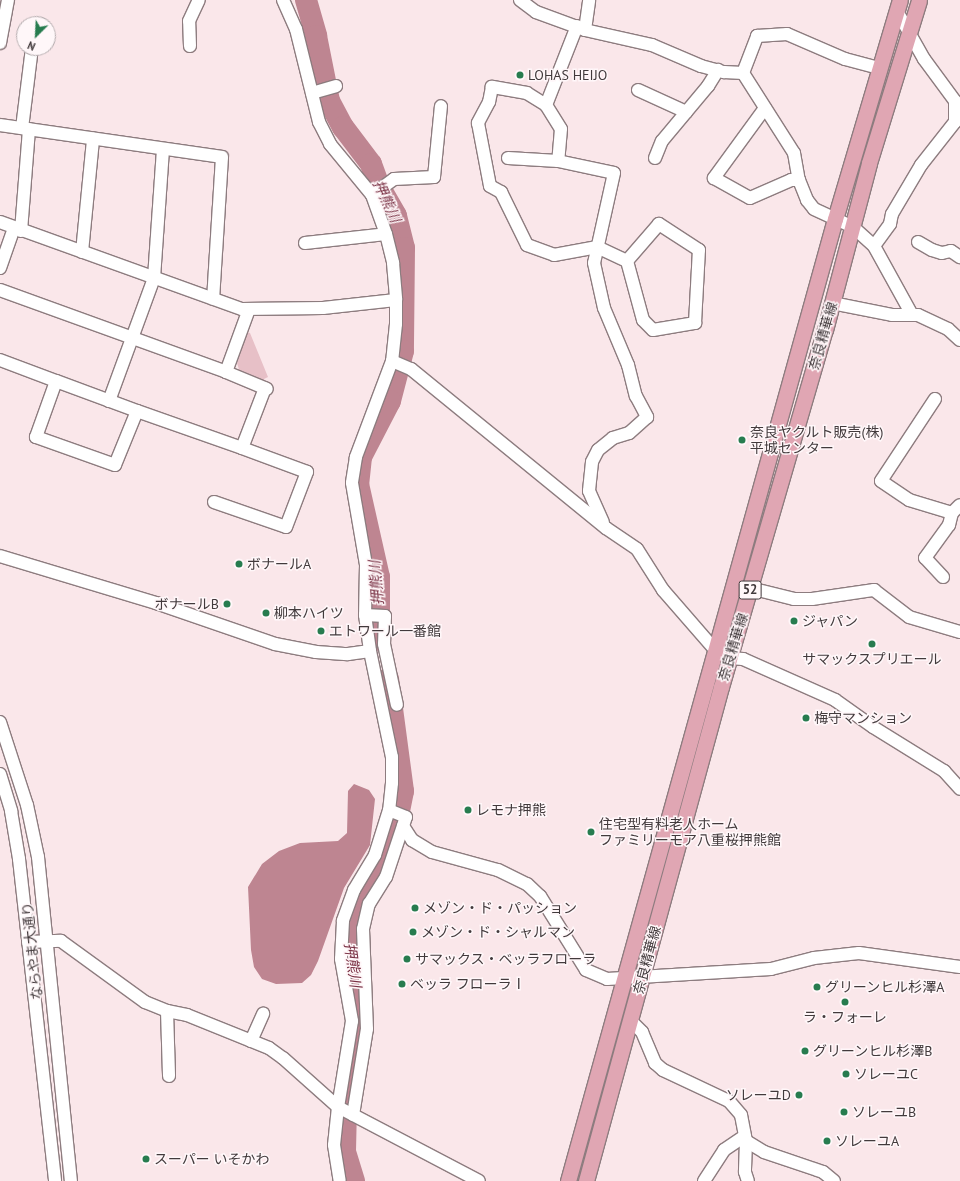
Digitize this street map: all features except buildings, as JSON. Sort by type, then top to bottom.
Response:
[{"type":"main road","name":"奈良精華線","points":[[586,1181],[631,1021],[729,658],[832,303],[869,163],[919,0]]},
{"type":"main road","name":"奈良精華線","points":[[568,1181],[626,978],[835,220],[898,5]]},
{"type":"street","points":[[0,43],[8,0]]},
{"type":"street","points":[[190,46],[190,21],[199,0]]},
{"type":"street","points":[[283,0],[296,29],[319,122],[330,144],[372,195],[386,234],[393,263],[396,300],[396,324],[392,361],[356,457],[352,483],[366,565],[365,615],[370,651],[392,757],[389,810],[375,855],[354,890],[342,921],[341,959],[352,1021],[338,1106],[334,1145],[340,1181]]},
{"type":"street","points":[[520,0],[536,12],[581,28],[633,38],[718,70],[744,72]]},
{"type":"street","points":[[546,106],[581,28],[589,0]]},
{"type":"street","points":[[874,246],[890,224],[892,214],[921,165],[957,126],[955,101],[924,59],[898,5]]},
{"type":"street","points":[[744,72],[757,36],[787,34],[845,59],[879,68]]},
{"type":"street","points":[[0,268],[18,229],[31,56]]},
{"type":"street","points":[[655,158],[662,141],[718,70]]},
{"type":"street","points":[[744,72],[794,153],[799,180],[807,200],[814,209],[853,227],[874,246],[910,313]]},
{"type":"street","points":[[312,93],[336,86]]},
{"type":"street","points":[[558,161],[561,129],[546,106],[527,93],[492,86],[489,102],[478,123],[490,186],[501,192],[527,244],[554,255],[597,247],[627,261],[643,320],[653,330],[694,323],[699,250],[659,224],[627,261]]},
{"type":"street","points":[[638,90],[686,112]]},
{"type":"street","points":[[372,195],[394,179],[434,177],[441,106]]},
{"type":"street","points":[[765,108],[714,178],[750,198],[791,180],[799,180]]},
{"type":"street","points":[[0,125],[222,157],[213,299]]},
{"type":"street","points":[[82,252],[93,139]]},
{"type":"street","points":[[109,401],[131,337],[154,278],[163,149]]},
{"type":"street","points":[[508,158],[558,161],[614,173],[594,263],[604,308],[628,366],[636,396],[647,417],[629,433],[613,438],[598,450],[592,462],[589,491],[596,510],[606,528]]},
{"type":"street","points":[[0,222],[213,299],[249,309],[322,308],[396,300]]},
{"type":"street","points":[[305,243],[386,234]]},
{"type":"street","points":[[918,242],[932,250],[942,253],[951,251],[960,257]]},
{"type":"street","points":[[0,290],[266,388],[242,448]]},
{"type":"street","points":[[832,303],[892,315],[910,313],[943,326],[960,340]]},
{"type":"street","points":[[226,372],[249,309]]},
{"type":"street","points":[[0,360],[307,472],[286,527],[214,502]]},
{"type":"street","points":[[392,361],[411,370],[606,528],[637,549],[663,590],[716,651],[729,658],[743,660],[835,700],[873,727],[944,771],[960,789]]},
{"type":"street","points":[[56,381],[36,437],[115,465],[137,411]]},
{"type":"street","points":[[935,399],[881,481],[909,500],[956,509],[949,525],[925,558],[943,577]]},
{"type":"street","points":[[0,556],[156,603],[275,644],[316,652],[348,654],[370,651]]},
{"type":"street","points":[[750,588],[794,599],[812,599],[874,590],[909,617],[960,632]]},
{"type":"street","points":[[365,615],[385,616],[384,644],[398,705]]},
{"type":"street","name":"ならやま大通り","points":[[0,722],[27,805],[37,849],[45,942],[71,1181]]},
{"type":"street","name":"ならやま大通り","points":[[0,774],[11,811],[20,859],[55,1181]]},
{"type":"street","points":[[389,810],[402,820],[412,840],[432,852],[498,870],[527,884],[540,896],[586,970],[607,979],[675,977],[771,970],[814,958],[860,953],[960,967]]},
{"type":"street","points":[[353,1115],[367,1029],[363,929],[369,904],[386,877],[402,820]]},
{"type":"street","points":[[28,942],[61,941],[127,991],[167,1011],[188,1015],[251,1041],[283,1058],[338,1106],[479,1181]]},
{"type":"street","points":[[167,1011],[169,1076]]},
{"type":"street","points":[[251,1041],[263,1014]]},
{"type":"street","points":[[631,1021],[642,1032],[655,1063],[663,1070],[729,1101],[741,1115],[746,1138],[745,1172],[748,1181]]},
{"type":"street","points":[[704,1181],[724,1150],[746,1138]]},
{"type":"street","points":[[746,1138],[764,1152],[823,1172],[834,1181]]},
{"type":"shaded area","points":[[247,332],[250,333],[268,377],[264,379],[265,383],[240,373],[237,363]]},
{"type":"shaded area","points":[[354,784],[369,790],[375,799],[370,845],[344,888],[318,961],[311,975],[302,983],[276,984],[262,979],[254,967],[251,950],[248,887],[262,864],[279,851],[300,843],[338,841],[347,833],[348,791]]},
{"type":"waterway","name":"押熊川","points":[[306,0],[316,36],[329,101],[343,127],[371,164],[379,186],[396,216],[404,248],[403,351],[390,401],[361,457],[358,484],[379,577],[379,640]]},
{"type":"waterway","name":"押熊川","points":[[354,1181],[345,1151],[346,1106],[358,1059],[363,1028],[349,936],[361,900],[381,870],[393,841],[403,791],[388,679]]},
{"type":"place","name":"LOHAS HEIJO","points":[[520,75]]},
{"type":"place","name":"奈良ヤクルト販売(株) 平城センター","points":[[742,440]]},
{"type":"place","name":"ボナールA","points":[[239,564]]},
{"type":"place","name":"ボナールB","points":[[227,604]]},
{"type":"place","name":"柳本ハイツ","points":[[266,613]]},
{"type":"place","name":"ジャパン","points":[[794,621]]},
{"type":"place","name":"エトワール一番館","points":[[321,631]]},
{"type":"place","name":"サマックスプリエール","points":[[872,644]]},
{"type":"place","name":"梅守マンション","points":[[806,718]]},
{"type":"place","name":"レモナ押熊","points":[[468,810]]},
{"type":"place","name":"住宅型有料老人ホーム ファミリーモア八重桜押熊館","points":[[591,832]]},
{"type":"place","name":"メゾン・ド・パッション","points":[[415,908]]},
{"type":"place","name":"メゾン・ド・シャルマン","points":[[413,932]]},
{"type":"place","name":"サマックス・ベッラフローラ","points":[[407,959]]},
{"type":"place","name":"ベッラ フローラⅠ","points":[[402,984]]},
{"type":"place","name":"グリーンヒル杉澤A","points":[[817,987]]},
{"type":"place","name":"ラ・フォーレ","points":[[845,1002]]},
{"type":"place","name":"グリーンヒル杉澤B","points":[[805,1051]]},
{"type":"place","name":"ソレーユC","points":[[846,1074]]},
{"type":"place","name":"ソレーユD","points":[[799,1095]]},
{"type":"place","name":"ソレーユB","points":[[844,1112]]},
{"type":"place","name":"ソレーユA","points":[[827,1141]]},
{"type":"place","name":"スーパー いそかわ","points":[[146,1159]]}]
